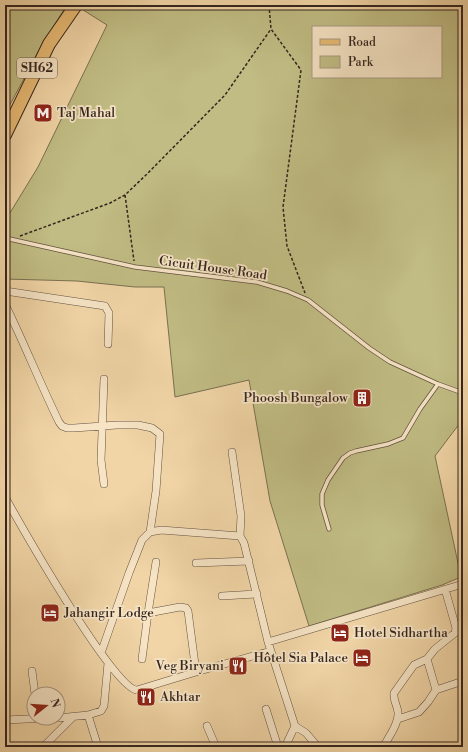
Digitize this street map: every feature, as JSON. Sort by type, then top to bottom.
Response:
[{"type":"main road","name":"SH62","points":[[5,135],[49,44],[76,5]]},
{"type":"street","points":[[5,291],[105,306],[109,313],[108,344]]},
{"type":"street","points":[[5,304],[24,342],[44,391],[62,426],[67,428],[117,425],[145,426],[152,428],[160,434],[156,491],[150,532]]},
{"type":"street","points":[[104,379],[101,426],[101,460],[104,484]]},
{"type":"street","points":[[232,452],[241,516],[240,536],[244,543],[249,561],[268,642],[295,726],[306,733],[318,747]]},
{"type":"street","points":[[5,497],[44,565],[101,653],[108,663],[133,690],[271,652]]},
{"type":"street","points":[[101,653],[135,556],[142,540],[150,532],[161,530],[240,536]]},
{"type":"street","points":[[196,562],[249,561]]},
{"type":"street","points":[[142,660],[156,562]]},
{"type":"street","points":[[268,642],[463,584]]},
{"type":"street","points":[[383,747],[398,719],[394,693],[414,665],[427,659],[435,649],[455,633],[456,628],[445,589]]},
{"type":"street","points":[[222,596],[257,594]]},
{"type":"street","points":[[148,613],[180,607],[186,608],[188,611],[196,672]]},
{"type":"street","points":[[427,659],[436,690]]},
{"type":"street","points":[[66,717],[88,715],[100,711],[104,706],[108,663]]},
{"type":"street","points":[[32,672],[34,686]]},
{"type":"street","points":[[398,719],[419,712],[436,690],[463,681]]},
{"type":"street","points":[[266,709],[278,747]]},
{"type":"street","points":[[88,715],[98,747]]},
{"type":"street","points":[[43,747],[73,717]]},
{"type":"street","points":[[5,720],[26,719]]},
{"type":"street","points":[[207,726],[216,747]]},
{"type":"street","points":[[285,747],[295,726]]},
{"type":"lane","name":"Cicuit House Road","points":[[5,238],[135,267],[257,282],[287,291],[308,300],[369,348],[390,362],[438,384],[463,393]]},
{"type":"lane","points":[[329,529],[322,505],[322,494],[328,480],[343,458],[356,451],[388,444],[403,438],[420,409],[438,384]]},
{"type":"path","points":[[269,5],[271,29],[301,70],[283,207],[287,246],[308,300]]},
{"type":"path","points":[[10,240],[110,203],[124,195],[147,174],[225,95],[271,29]]},
{"type":"path","points":[[124,195],[135,267]]},
{"type":"green space","points":[[5,5],[67,5],[44,41],[5,114]]},
{"type":"green space","points":[[83,5],[463,5],[463,419],[435,456],[461,577],[442,585],[309,626],[270,501],[249,380],[175,397],[164,287],[135,287],[77,281],[5,279],[5,221],[38,167],[107,25],[80,8]]},
{"type":"place","name":"Taj Mahal","points":[[43,113]]},
{"type":"place","name":"Phoosh Bungalow","points":[[362,398]]},
{"type":"place","name":"Jahangir Lodge","points":[[50,613]]},
{"type":"place","name":"Hotel Sidhartha","points":[[340,633]]},
{"type":"place","name":"Hôtel Sia Palace","points":[[362,658]]},
{"type":"place","name":"Veg Biryani","points":[[238,666]]},
{"type":"place","name":"Akhtar","points":[[146,697]]}]
